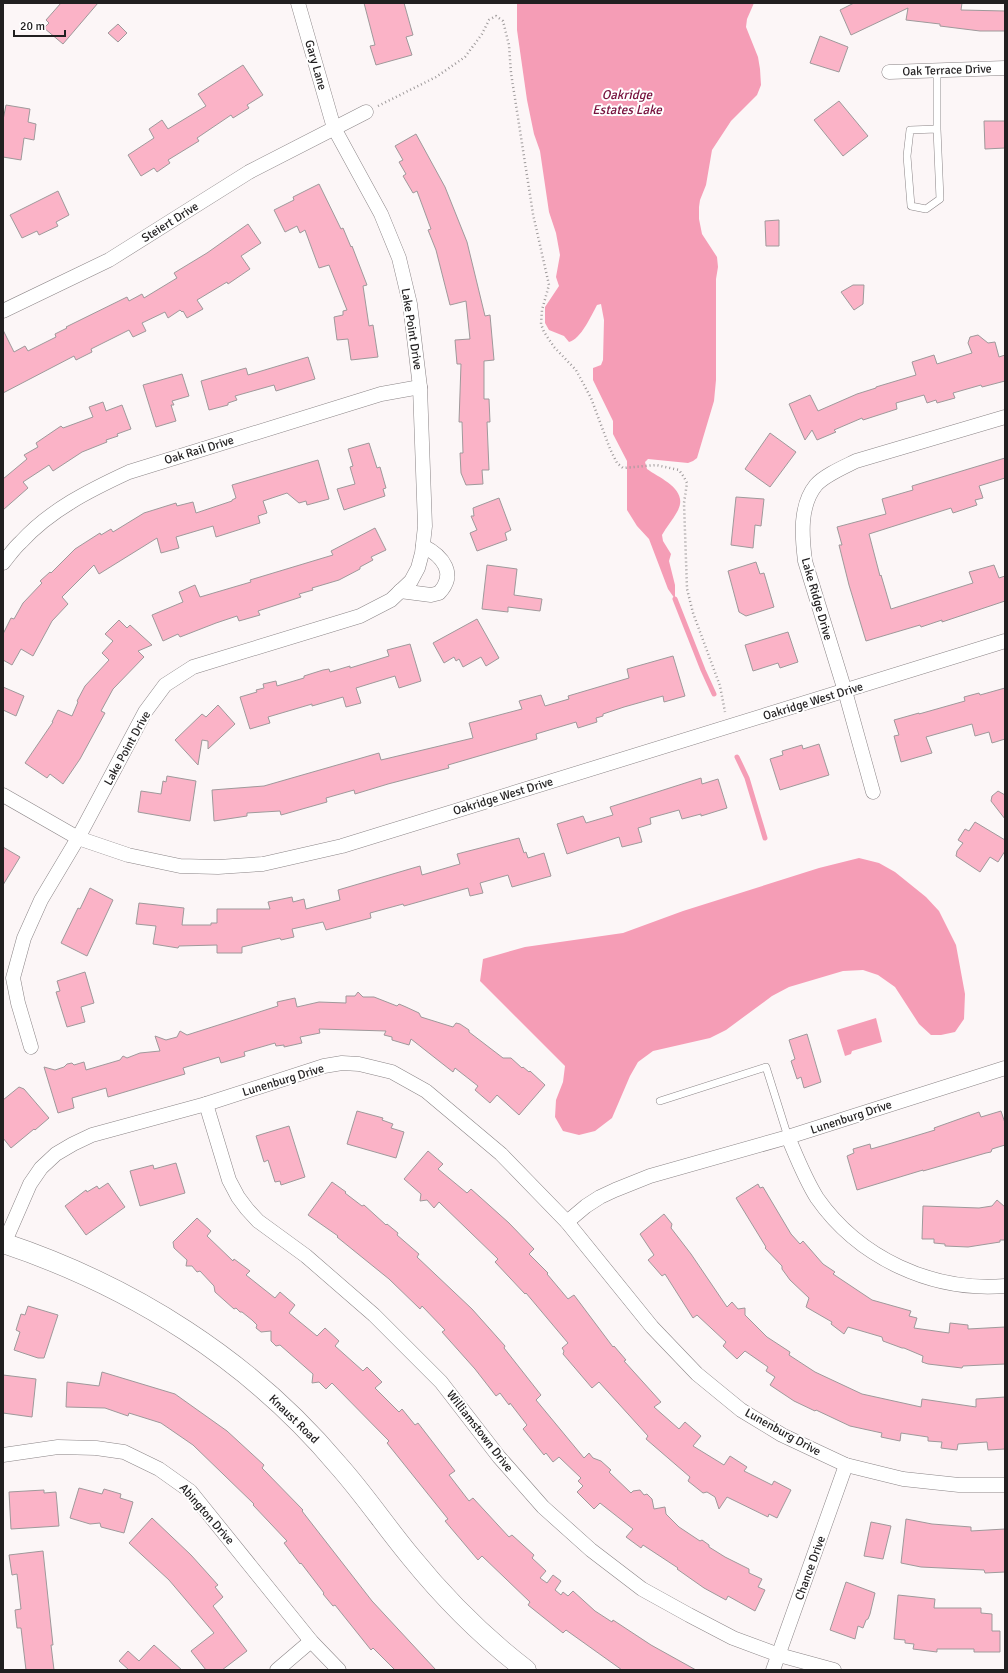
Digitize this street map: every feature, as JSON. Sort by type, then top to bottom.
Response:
[{"type":"main road","name":"Knaust Road","points":[[3,1244],[77,1272],[134,1299],[204,1342],[240,1369],[309,1432],[339,1465],[438,1589],[498,1649],[526,1670]]},
{"type":"street","name":"Gary Lane","points":[[298,3],[334,128]]},
{"type":"street","name":"Oak Terrace Drive","points":[[889,72],[1005,68]]},
{"type":"street","name":"Steiert Drive","points":[[3,312],[110,260],[249,172],[366,112]]},
{"type":"street","name":"Lake Point Drive","points":[[31,1047],[18,1003],[8,978],[38,906],[78,838],[145,712],[165,685],[193,667],[360,616],[391,600],[411,581],[418,568],[423,546],[425,526],[420,387],[410,304],[399,258],[381,214],[334,128]]},
{"type":"street","name":"Oak Rail Drive","points":[[3,563],[21,541],[55,512],[93,489],[129,472],[382,394],[420,387]]},
{"type":"street","name":"Lake Ridge Drive","points":[[873,792],[845,691],[805,561],[802,540],[802,521],[806,504],[816,485],[835,472],[856,461],[1005,417]]},
{"type":"street","points":[[400,591],[431,595],[439,593],[447,582],[446,568],[438,556],[423,546]]},
{"type":"street","name":"Oakridge West Drive","points":[[3,795],[78,838],[128,855],[180,866],[218,867],[263,864],[342,846],[1005,641]]},
{"type":"street","name":"Lunenburg Drive","points":[[3,1244],[30,1184],[41,1168],[56,1154],[73,1144],[92,1135],[206,1104],[324,1066],[342,1063],[359,1064],[392,1072],[426,1091],[501,1154],[567,1222],[652,1327],[697,1374],[748,1414],[782,1435],[846,1465],[903,1480],[959,1485],[1005,1485]]},
{"type":"street","name":"Lunenburg Drive","points":[[567,1222],[586,1206],[622,1187],[650,1176],[788,1137],[1005,1068]]},
{"type":"street","name":"Williamstown Drive","points":[[206,1104],[229,1180],[247,1210],[258,1221],[306,1256],[374,1315],[441,1382],[499,1458],[543,1507],[591,1550],[642,1589],[734,1638],[779,1655],[834,1670]]},
{"type":"street","points":[[788,1137],[805,1176],[831,1216],[849,1234],[884,1260],[905,1270],[951,1284],[990,1287],[1005,1286]]},
{"type":"street","name":"Abington Drive","points":[[3,1454],[58,1446],[96,1448],[124,1452],[159,1469],[190,1491],[310,1641],[339,1670]]},
{"type":"street","name":"Chance Drive","points":[[773,1670],[846,1465]]},
{"type":"street","points":[[277,1670],[310,1641]]},
{"type":"lane","points":[[937,70],[937,129],[940,199],[926,208],[911,206],[907,156],[910,130],[937,129]]},
{"type":"lane","points":[[660,1101],[766,1067],[788,1137]]},
{"type":"path","points":[[366,112],[436,77],[465,57],[482,34],[489,20],[496,16],[503,21],[509,45],[511,73],[533,214],[549,284],[542,310],[541,324],[544,332],[554,347],[576,370],[590,398],[617,463],[623,468],[656,465],[679,470],[687,483],[684,503],[687,589],[693,613],[720,686],[728,727]]},
{"type":"water","name":"Oakridge Estates Lake","points":[[517,3],[754,3],[747,19],[746,27],[758,57],[761,85],[757,95],[731,121],[712,150],[706,185],[699,207],[699,219],[702,234],[717,257],[718,267],[716,279],[716,380],[714,401],[697,458],[688,463],[648,459],[645,462],[647,469],[672,486],[680,497],[680,504],[677,512],[662,535],[663,541],[671,554],[669,561],[675,585],[675,599],[668,589],[649,539],[637,526],[627,510],[627,461],[613,434],[613,421],[593,380],[593,368],[601,365],[603,360],[604,320],[601,304],[597,305],[582,332],[569,342],[564,336],[549,330],[545,323],[545,307],[559,286],[556,277],[560,255],[556,233],[549,212],[540,151],[534,134],[527,100],[517,30]]},
{"type":"water","points":[[859,858],[879,863],[895,872],[926,897],[939,911],[956,945],[965,994],[964,1019],[955,1032],[941,1035],[931,1035],[919,1024],[895,987],[878,975],[863,970],[843,971],[789,987],[772,996],[726,1030],[710,1038],[653,1051],[638,1062],[630,1076],[612,1118],[595,1131],[579,1135],[563,1131],[555,1117],[556,1100],[563,1082],[565,1066],[480,981],[483,959],[525,947],[623,933],[683,911],[819,868]]},
{"type":"water","points":[[876,1018],[882,1042],[852,1051],[851,1054],[845,1056],[837,1030]]},
{"type":"building","points":[[61,3],[98,3],[63,44],[44,28],[49,23],[46,20]]},
{"type":"building","points":[[364,3],[404,3],[413,35],[406,37],[412,55],[376,65],[370,46],[375,45]]},
{"type":"building","points":[[854,3],[962,3],[961,10],[1005,11],[1005,31],[980,31],[906,20],[908,8],[851,35],[840,10]]},
{"type":"building","points":[[118,24],[127,33],[118,42],[108,33]]},
{"type":"building","points":[[820,36],[848,47],[839,72],[810,63]]},
{"type":"building","points":[[243,65],[263,95],[247,105],[249,108],[233,118],[231,115],[197,138],[199,141],[168,160],[170,163],[157,172],[154,168],[141,176],[128,155],[154,138],[149,129],[162,120],[168,129],[206,106],[198,94]]},
{"type":"building","points":[[839,101],[868,136],[843,156],[814,120]]},
{"type":"building","points":[[6,105],[30,109],[28,122],[36,124],[34,140],[24,138],[21,160],[3,157],[3,120]]},
{"type":"building","points":[[984,121],[1005,121],[1005,148],[985,149]]},
{"type":"building","points":[[416,134],[445,187],[467,242],[485,316],[490,315],[494,360],[484,361],[484,399],[489,399],[490,422],[487,422],[489,470],[482,470],[483,484],[466,485],[461,473],[460,453],[463,453],[462,422],[459,422],[461,364],[457,364],[455,340],[470,339],[466,301],[450,305],[436,250],[428,230],[431,229],[417,191],[413,193],[403,176],[406,174],[399,162],[403,160],[395,146]]},
{"type":"building","points":[[319,184],[341,229],[343,228],[351,247],[352,246],[367,285],[363,286],[369,326],[373,325],[378,357],[351,360],[348,339],[337,340],[334,317],[343,315],[343,311],[347,310],[329,265],[319,268],[305,230],[300,233],[297,226],[285,232],[274,210],[294,200],[293,197]]},
{"type":"building","points":[[58,191],[69,215],[56,222],[58,226],[39,235],[37,231],[22,238],[10,215]]},
{"type":"building","points":[[779,220],[779,246],[766,246],[765,221]]},
{"type":"building","points":[[248,224],[261,243],[241,256],[250,269],[228,284],[227,282],[197,300],[203,309],[187,318],[183,311],[182,312],[180,310],[168,318],[165,312],[142,323],[146,331],[133,337],[129,330],[91,349],[92,352],[76,360],[74,356],[3,393],[3,330],[14,352],[25,346],[28,351],[56,337],[55,334],[67,328],[66,327],[127,297],[129,301],[142,294],[144,298],[177,278],[174,273],[207,253]]},
{"type":"building","points":[[853,285],[864,285],[863,304],[854,310],[841,292]]},
{"type":"building","points":[[978,335],[988,343],[995,342],[999,357],[1005,355],[1005,381],[982,387],[981,385],[953,393],[955,398],[937,403],[936,400],[927,403],[924,395],[896,403],[897,409],[863,420],[862,418],[834,430],[836,432],[817,440],[812,430],[805,440],[789,404],[810,395],[818,411],[876,387],[916,375],[912,362],[934,355],[937,364],[972,353],[968,343],[970,337]]},
{"type":"building","points":[[308,357],[315,379],[276,391],[274,385],[235,396],[237,400],[228,403],[228,405],[209,410],[201,381],[246,368],[248,375]]},
{"type":"building","points":[[182,374],[189,396],[172,401],[174,405],[171,405],[176,421],[156,427],[143,385]]},
{"type":"building","points":[[103,402],[106,411],[122,405],[131,429],[117,434],[118,436],[106,440],[107,442],[82,452],[53,471],[49,465],[23,482],[28,488],[3,510],[3,479],[27,459],[24,455],[38,447],[36,443],[61,426],[63,428],[93,417],[89,407]]},
{"type":"building","points":[[770,433],[796,452],[770,487],[745,469]]},
{"type":"building","points":[[369,443],[377,468],[380,467],[386,488],[383,489],[385,496],[344,510],[337,489],[355,484],[350,467],[353,466],[348,449]]},
{"type":"building","points":[[1005,458],[1005,478],[979,486],[983,498],[975,500],[977,505],[953,513],[951,508],[869,534],[880,576],[881,575],[891,609],[973,583],[969,572],[994,565],[999,578],[1005,576],[1005,601],[942,622],[942,620],[921,627],[920,625],[866,641],[849,585],[839,545],[842,545],[837,527],[886,514],[882,499],[913,490],[912,486]]},
{"type":"building","points":[[318,460],[329,499],[307,505],[306,501],[299,503],[287,493],[263,501],[267,513],[258,516],[260,523],[216,537],[213,526],[176,537],[179,548],[161,553],[157,538],[99,574],[94,565],[62,597],[68,604],[52,621],[33,656],[21,649],[12,665],[3,660],[3,634],[11,618],[14,619],[23,603],[42,583],[40,581],[50,572],[51,573],[75,549],[100,533],[101,535],[111,529],[113,532],[144,513],[176,503],[177,506],[193,502],[196,513],[232,501],[236,498],[232,485]]},
{"type":"building","points":[[736,497],[764,499],[761,526],[755,525],[753,548],[731,545]]},
{"type":"building","points":[[499,498],[511,530],[505,533],[507,540],[477,551],[470,533],[477,530],[471,516],[474,516],[473,508]]},
{"type":"building","points":[[375,528],[386,550],[371,557],[373,560],[360,567],[360,569],[339,580],[312,588],[313,590],[299,594],[301,597],[258,611],[260,615],[239,621],[237,616],[180,637],[178,634],[163,641],[152,615],[183,602],[179,592],[195,585],[200,597],[251,582],[250,580],[333,555],[331,551]]},
{"type":"building","points":[[756,562],[760,574],[764,573],[774,607],[746,616],[739,612],[728,571]]},
{"type":"building","points":[[487,565],[517,569],[514,595],[542,599],[540,611],[508,607],[508,612],[482,609]]},
{"type":"building","points":[[477,619],[499,658],[486,666],[481,657],[463,667],[459,659],[456,661],[454,657],[444,663],[433,643]]},
{"type":"building","points":[[119,620],[127,628],[130,625],[152,645],[138,651],[144,657],[113,689],[101,711],[105,713],[80,759],[63,784],[50,774],[47,778],[25,763],[53,722],[58,710],[72,716],[78,702],[77,701],[85,686],[109,660],[102,653],[113,641],[105,634]]},
{"type":"building","points":[[788,632],[798,662],[780,668],[778,663],[753,671],[745,645]]},
{"type":"building","points":[[410,644],[421,681],[399,688],[395,676],[356,688],[361,703],[346,707],[343,697],[312,706],[312,704],[268,717],[270,723],[250,729],[240,697],[257,692],[256,690],[264,688],[263,684],[276,681],[277,686],[304,678],[304,676],[323,670],[329,669],[330,672],[350,666],[350,668],[389,656],[387,650]]},
{"type":"building","points":[[673,656],[685,696],[664,702],[663,696],[624,707],[603,714],[603,716],[596,718],[597,722],[578,728],[576,722],[536,734],[537,739],[448,765],[449,768],[355,794],[354,790],[326,798],[327,802],[281,815],[280,811],[247,813],[247,816],[214,821],[212,790],[264,786],[379,753],[381,760],[473,738],[469,723],[522,709],[519,701],[541,695],[545,706],[569,699],[568,696],[629,678],[627,669]]},
{"type":"building","points":[[3,687],[24,696],[16,716],[3,710]]},
{"type":"building","points":[[1005,688],[1005,739],[992,743],[989,732],[975,736],[972,724],[926,737],[932,753],[901,762],[894,736],[899,735],[894,720],[965,701],[964,697],[979,693],[980,695]]},
{"type":"building","points":[[218,705],[235,724],[208,749],[208,741],[202,740],[198,765],[175,740],[202,714],[206,717]]},
{"type":"building","points":[[819,744],[829,775],[780,790],[770,759],[783,755],[782,751],[802,745],[803,749]]},
{"type":"building","points":[[167,776],[196,781],[190,821],[138,812],[141,791],[161,794],[163,781],[166,782]]},
{"type":"building","points":[[701,778],[702,784],[718,779],[727,808],[701,816],[701,814],[682,819],[679,810],[650,818],[651,824],[638,828],[642,842],[622,847],[619,837],[567,854],[557,824],[583,816],[586,823],[613,815],[610,807]]},
{"type":"building","points":[[998,791],[1005,795],[1005,819],[991,801],[992,796]]},
{"type":"building","points":[[975,822],[1005,840],[1005,851],[998,862],[990,857],[980,872],[956,856],[957,851],[963,843],[958,840],[965,829],[969,831]]},
{"type":"building","points":[[519,838],[524,853],[526,852],[528,858],[544,853],[551,876],[512,887],[508,875],[480,883],[483,893],[470,896],[468,888],[404,906],[403,904],[370,913],[371,918],[326,930],[323,922],[292,929],[294,937],[281,940],[280,938],[242,947],[242,953],[217,953],[217,945],[179,946],[178,948],[153,944],[156,926],[136,924],[139,903],[184,908],[182,925],[211,925],[211,923],[217,923],[217,909],[270,909],[268,902],[292,897],[293,902],[304,899],[306,909],[340,900],[338,890],[420,866],[422,875],[460,864],[457,854]]},
{"type":"building","points":[[3,847],[20,857],[3,885]]},
{"type":"building","points":[[90,888],[113,900],[87,956],[61,943],[78,908],[80,909]]},
{"type":"building","points":[[85,972],[94,1003],[81,1007],[85,1022],[67,1027],[56,992],[60,991],[57,981]]},
{"type":"building","points":[[358,992],[363,997],[374,997],[397,1006],[399,1004],[419,1013],[421,1017],[453,1027],[456,1023],[460,1024],[503,1058],[511,1058],[522,1068],[523,1067],[529,1072],[530,1071],[545,1085],[519,1115],[497,1095],[490,1103],[475,1090],[478,1086],[455,1068],[453,1072],[411,1039],[409,1045],[392,1040],[392,1037],[384,1035],[386,1031],[319,1029],[320,1033],[300,1037],[302,1043],[284,1047],[284,1045],[276,1046],[275,1043],[244,1052],[245,1056],[221,1063],[219,1057],[183,1068],[185,1074],[108,1097],[106,1088],[72,1098],[74,1108],[58,1113],[44,1067],[55,1070],[64,1067],[67,1064],[72,1063],[74,1065],[84,1062],[86,1070],[120,1060],[123,1056],[127,1058],[140,1053],[160,1051],[155,1036],[166,1040],[177,1037],[180,1031],[187,1035],[278,1006],[277,1002],[295,998],[297,1007],[319,1002],[346,1003],[346,996],[355,996]]},
{"type":"building","points":[[807,1034],[821,1082],[804,1088],[801,1077],[797,1079],[791,1061],[795,1059],[789,1040]]},
{"type":"building","points":[[19,1087],[24,1089],[49,1118],[11,1148],[3,1138],[3,1100]]},
{"type":"building","points":[[357,1111],[383,1118],[382,1120],[393,1124],[391,1128],[404,1132],[396,1158],[347,1144]]},
{"type":"building","points":[[1001,1111],[1005,1123],[1005,1145],[992,1149],[991,1152],[923,1170],[857,1190],[847,1156],[854,1153],[853,1149],[870,1144],[871,1149],[892,1143],[935,1130],[934,1128],[979,1112],[981,1117]]},
{"type":"building","points":[[289,1126],[305,1177],[281,1185],[280,1181],[275,1182],[268,1160],[264,1162],[256,1136]]},
{"type":"building","points":[[428,1151],[443,1164],[438,1169],[467,1193],[471,1189],[509,1223],[534,1249],[529,1254],[548,1273],[547,1274],[568,1299],[574,1295],[613,1347],[614,1346],[626,1360],[624,1361],[661,1402],[654,1407],[679,1429],[685,1422],[701,1436],[693,1446],[724,1465],[730,1456],[747,1467],[744,1471],[772,1485],[774,1481],[791,1490],[777,1518],[769,1514],[768,1517],[727,1497],[719,1509],[715,1497],[707,1492],[703,1493],[688,1481],[690,1477],[646,1439],[648,1436],[599,1382],[592,1388],[563,1354],[564,1351],[562,1348],[568,1343],[526,1293],[525,1294],[495,1262],[498,1259],[439,1202],[434,1208],[427,1200],[420,1201],[421,1194],[404,1179]]},
{"type":"building","points":[[176,1163],[185,1193],[140,1206],[130,1171],[153,1165],[154,1169]]},
{"type":"building","points":[[332,1182],[362,1206],[364,1205],[386,1225],[387,1224],[398,1233],[397,1235],[419,1254],[417,1257],[472,1309],[505,1346],[504,1348],[541,1395],[536,1400],[584,1458],[589,1453],[593,1458],[601,1461],[611,1470],[609,1472],[631,1493],[633,1491],[640,1490],[644,1495],[647,1494],[652,1499],[654,1509],[665,1507],[666,1514],[679,1527],[700,1541],[702,1540],[709,1545],[709,1547],[725,1557],[749,1569],[749,1573],[762,1579],[758,1587],[765,1590],[755,1611],[728,1596],[726,1600],[704,1588],[677,1569],[678,1568],[643,1545],[641,1548],[626,1537],[633,1529],[600,1503],[594,1509],[577,1492],[583,1486],[578,1481],[581,1478],[559,1457],[553,1462],[546,1453],[544,1455],[523,1429],[527,1425],[510,1403],[509,1405],[500,1393],[496,1396],[475,1369],[442,1332],[445,1330],[422,1306],[420,1309],[389,1279],[337,1237],[338,1236],[308,1215]]},
{"type":"building","points":[[108,1183],[125,1207],[86,1235],[65,1206],[86,1190],[87,1192],[97,1186],[99,1189]]},
{"type":"building","points":[[758,1184],[760,1188],[763,1187],[791,1234],[800,1244],[803,1241],[823,1264],[835,1272],[833,1274],[872,1300],[911,1311],[909,1316],[917,1318],[914,1328],[949,1333],[950,1323],[968,1325],[968,1329],[1005,1327],[1005,1364],[963,1366],[962,1368],[928,1364],[922,1362],[923,1356],[883,1341],[882,1337],[848,1327],[844,1334],[831,1324],[832,1322],[806,1307],[809,1298],[790,1280],[782,1269],[782,1266],[765,1248],[766,1247],[736,1198]]},
{"type":"building","points":[[997,1200],[1005,1207],[1005,1240],[968,1247],[945,1246],[945,1244],[934,1243],[934,1239],[922,1239],[923,1206],[979,1208],[992,1206]]},
{"type":"building","points":[[664,1214],[672,1224],[671,1228],[691,1254],[727,1307],[732,1302],[738,1309],[745,1308],[745,1315],[767,1337],[790,1352],[789,1355],[815,1372],[862,1394],[921,1407],[922,1399],[976,1407],[976,1399],[1005,1397],[1005,1449],[988,1450],[987,1442],[958,1444],[957,1450],[941,1448],[942,1442],[928,1441],[928,1437],[901,1433],[900,1441],[881,1437],[882,1433],[850,1426],[816,1410],[815,1411],[794,1401],[770,1385],[775,1377],[766,1371],[768,1367],[745,1351],[737,1359],[723,1346],[726,1342],[697,1315],[693,1318],[665,1274],[662,1276],[648,1260],[654,1255],[640,1234]]},
{"type":"building","points":[[197,1218],[211,1231],[207,1236],[233,1261],[234,1259],[250,1271],[246,1275],[275,1298],[280,1292],[295,1305],[289,1313],[317,1336],[325,1328],[339,1341],[335,1346],[363,1371],[367,1367],[382,1382],[375,1388],[399,1412],[402,1409],[415,1425],[418,1423],[455,1471],[449,1475],[469,1501],[473,1498],[509,1537],[512,1535],[534,1555],[532,1558],[546,1571],[540,1578],[547,1583],[553,1575],[561,1581],[555,1590],[561,1595],[563,1592],[568,1596],[573,1591],[595,1611],[612,1622],[613,1620],[651,1645],[696,1670],[622,1670],[566,1630],[563,1633],[528,1605],[530,1602],[482,1556],[478,1560],[445,1521],[448,1519],[387,1443],[389,1441],[332,1383],[326,1389],[319,1382],[312,1383],[313,1374],[280,1345],[276,1346],[271,1341],[271,1331],[261,1332],[256,1328],[257,1325],[252,1320],[236,1308],[234,1309],[215,1292],[214,1286],[200,1271],[197,1272],[192,1266],[186,1266],[187,1260],[174,1248],[173,1242]]},
{"type":"building","points":[[28,1306],[58,1315],[44,1358],[38,1358],[14,1350],[20,1332],[16,1330],[21,1314],[25,1315]]},
{"type":"building","points":[[102,1372],[175,1394],[227,1431],[264,1465],[262,1468],[303,1510],[302,1511],[372,1601],[436,1670],[395,1670],[373,1648],[371,1650],[335,1605],[333,1606],[323,1594],[324,1593],[284,1543],[287,1541],[253,1505],[254,1504],[193,1445],[161,1423],[129,1413],[128,1416],[105,1408],[66,1407],[67,1382],[99,1386]]},
{"type":"building","points":[[3,1375],[36,1379],[32,1417],[3,1413]]},
{"type":"building","points":[[79,1488],[102,1494],[104,1489],[121,1494],[120,1498],[133,1502],[124,1533],[101,1527],[100,1523],[90,1524],[70,1518]]},
{"type":"building","points":[[44,1490],[44,1493],[56,1492],[59,1526],[11,1529],[9,1492]]},
{"type":"building","points":[[152,1518],[191,1555],[218,1585],[215,1587],[223,1597],[213,1606],[247,1651],[222,1670],[206,1670],[191,1651],[214,1633],[169,1580],[129,1543]]},
{"type":"building","points":[[906,1519],[932,1524],[971,1527],[971,1531],[1005,1529],[1005,1572],[985,1573],[984,1570],[921,1567],[901,1563]]},
{"type":"building","points":[[871,1522],[891,1526],[883,1559],[864,1556]]},
{"type":"building","points":[[43,1551],[53,1645],[51,1645],[54,1670],[26,1670],[21,1628],[17,1628],[15,1610],[21,1609],[17,1574],[12,1575],[9,1555]]},
{"type":"building","points":[[846,1582],[875,1593],[868,1619],[866,1620],[863,1628],[858,1626],[855,1639],[830,1630]]},
{"type":"building","points":[[898,1595],[935,1599],[934,1608],[981,1608],[981,1613],[992,1614],[992,1631],[1000,1631],[1000,1652],[974,1652],[974,1649],[937,1649],[937,1652],[913,1649],[914,1644],[905,1643],[905,1640],[894,1639]]},
{"type":"building","points":[[154,1645],[182,1670],[129,1670],[119,1661],[128,1651],[139,1661]]},
{"type":"waterway","points":[[675,599],[714,694]]},
{"type":"waterway","points":[[737,757],[747,778],[765,838]]}]
